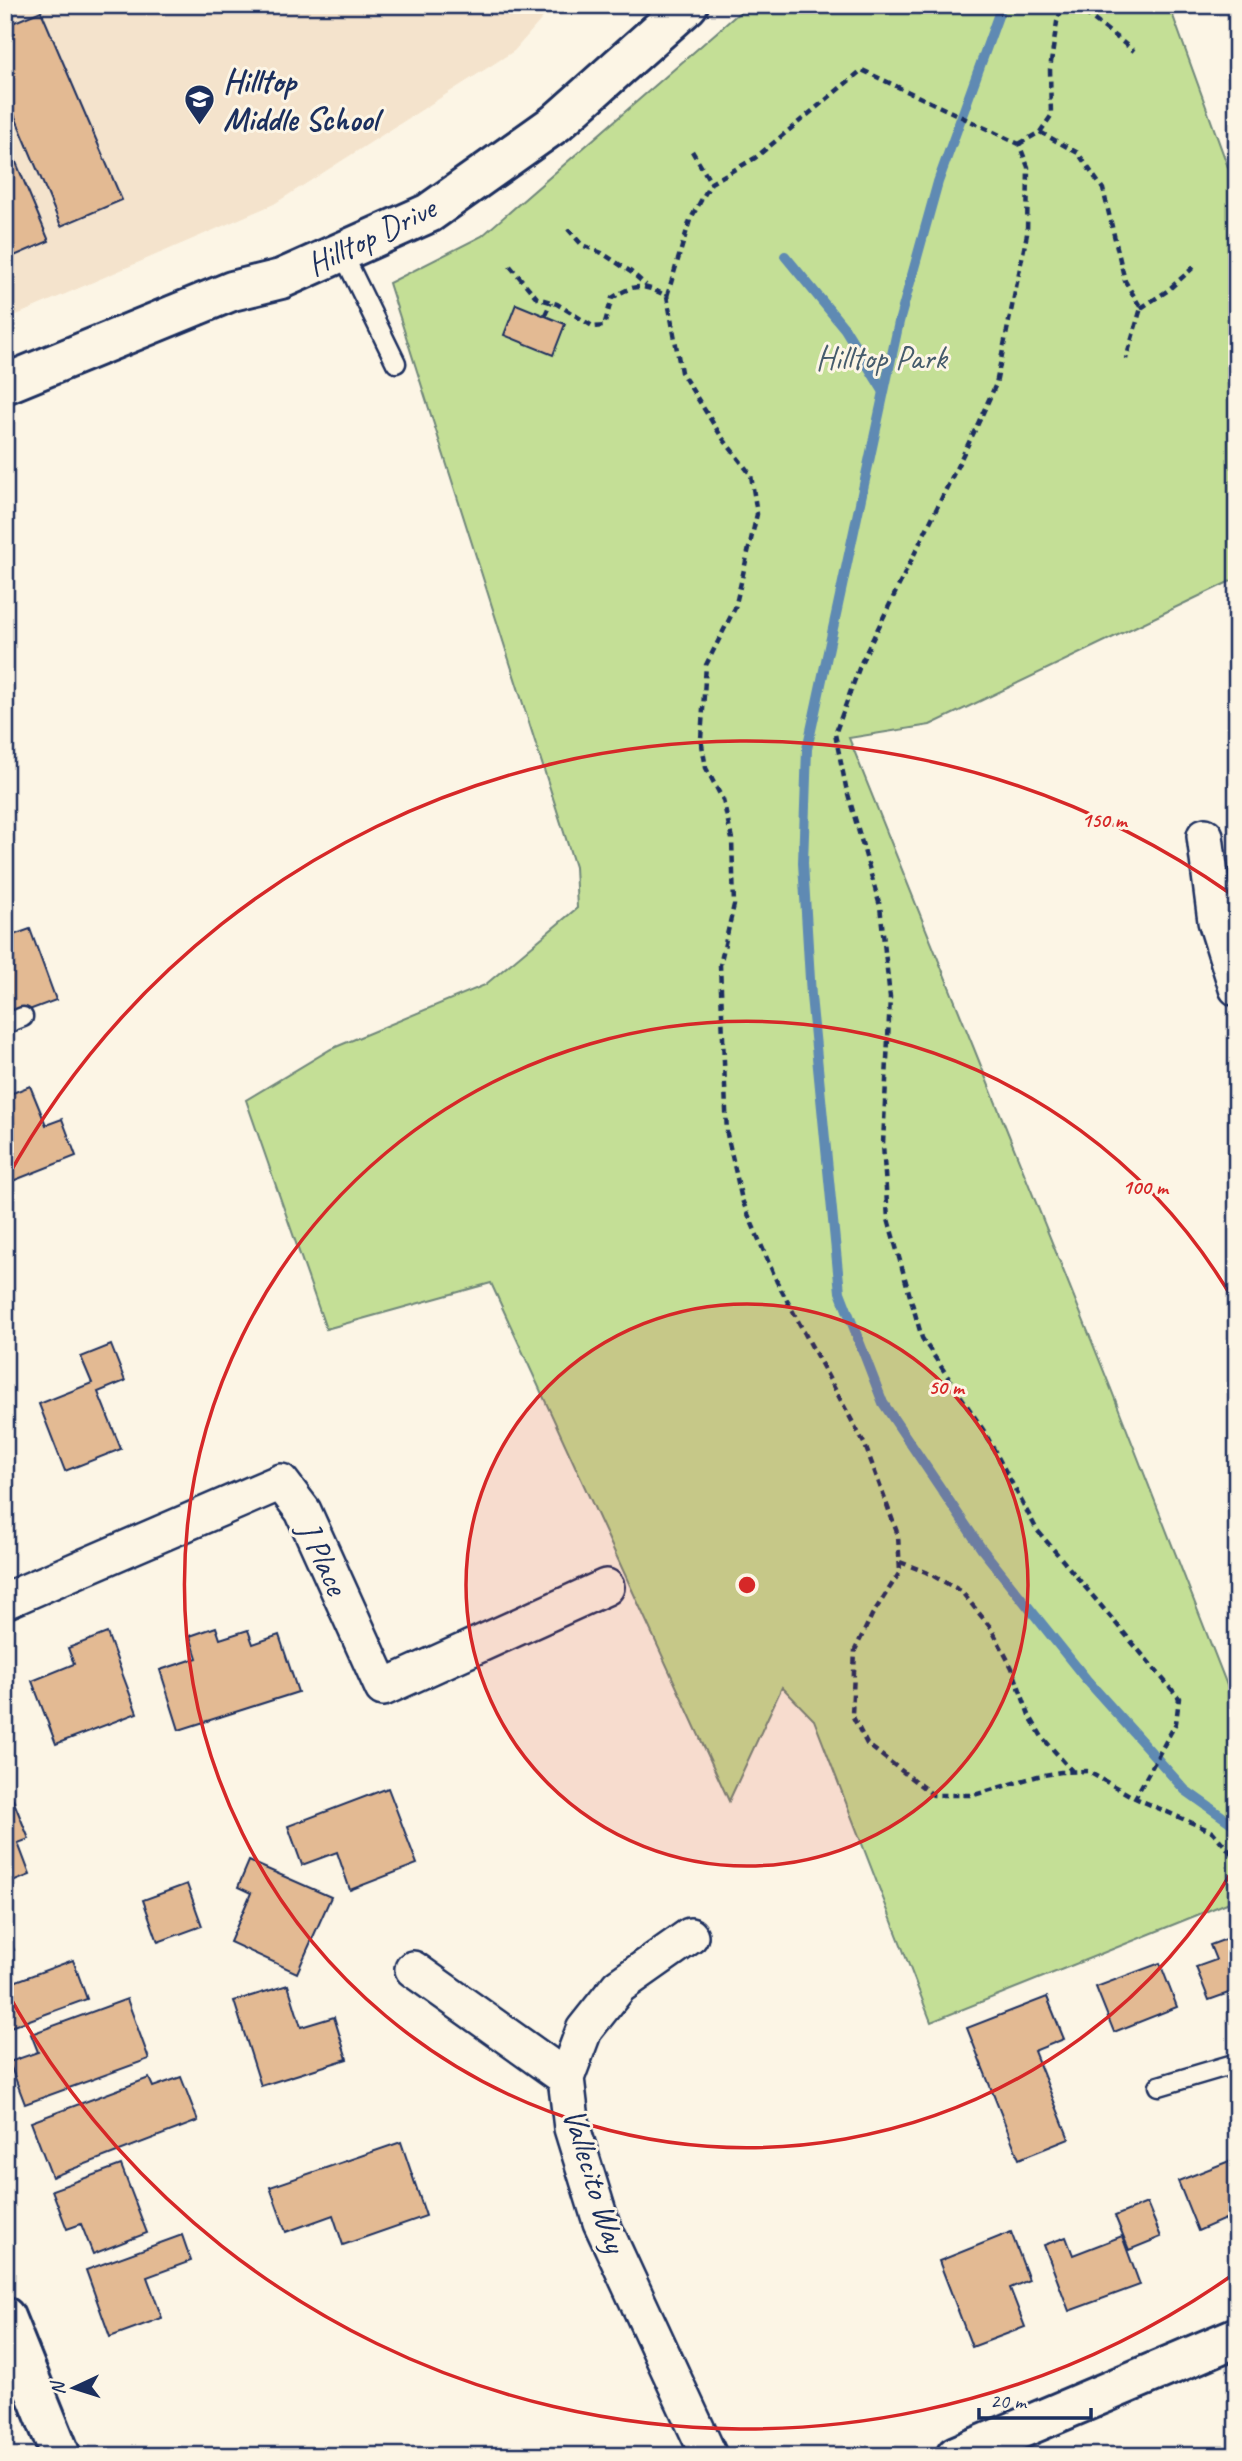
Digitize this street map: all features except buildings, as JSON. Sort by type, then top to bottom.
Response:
[{"type":"main road","name":"Hilltop Drive","points":[[5,384],[232,291],[281,279],[429,213],[556,123],[688,5]]},
{"type":"main road","points":[[5,2318],[61,2456]]},
{"type":"main road","points":[[956,2456],[1237,2337]]},
{"type":"street","points":[[1205,836],[1216,921],[1237,988]]},
{"type":"street","name":"J Place","points":[[5,1601],[281,1482],[303,1511],[383,1688],[606,1587]]},
{"type":"street","name":"Vallecito Way","points":[[690,1936],[619,1986],[584,2030],[566,2078],[572,2127],[601,2222],[709,2456]]},
{"type":"street","points":[[413,1969],[566,2078]]},
{"type":"lane","points":[[342,252],[396,363]]},
{"type":"lane","points":[[5,1024],[23,1017]]},
{"type":"lane","points":[[1159,2087],[1237,2063]]},
{"type":"path","points":[[1020,144],[1040,132],[1051,116],[1050,69],[1057,22],[1063,5]]},
{"type":"path","points":[[1075,5],[1134,51]]},
{"type":"path","points":[[1135,1798],[1175,1723],[1179,1698],[1037,1530],[984,1431],[922,1338],[888,1219],[883,1144],[890,997],[880,906],[846,788],[835,734],[861,663],[996,384],[1027,234],[1028,167],[1020,144],[862,70],[755,158],[711,183],[690,220],[667,296],[681,372],[721,436],[751,475],[757,514],[736,608],[706,666],[701,739],[706,768],[723,800],[732,839],[734,905],[720,965],[727,1134],[742,1200],[777,1282],[865,1445],[898,1535],[900,1572],[872,1615],[855,1650],[852,1715],[867,1744],[933,1795],[974,1795],[1038,1776],[1087,1771],[1135,1798],[1213,1832],[1237,1860]]},
{"type":"path","points":[[1040,132],[1078,152],[1103,189],[1125,281],[1141,309]]},
{"type":"path","points":[[692,151],[711,183]]},
{"type":"path","points":[[568,229],[582,245],[602,253],[647,286],[667,296]]},
{"type":"path","points":[[510,266],[537,298],[551,302],[594,327],[604,326],[612,298],[630,287],[647,286]]},
{"type":"path","points":[[1126,359],[1141,309],[1167,291],[1195,266]]},
{"type":"path","points":[[545,315],[551,302]]},
{"type":"path","points":[[900,1562],[961,1591],[991,1628],[1042,1737],[1073,1771]]},
{"type":"shaded area","name":"Hilltop Middle School","points":[[5,5],[554,5],[514,51],[274,204],[5,320]]},
{"type":"green space","name":"Hilltop Park","points":[[748,5],[1169,5],[1237,192],[1237,578],[930,725],[849,738],[1111,1389],[1237,1711],[1237,1899],[931,2022],[814,1720],[782,1687],[729,1801],[491,1283],[326,1329],[246,1100],[331,1049],[485,985],[577,908],[575,867],[389,283],[482,236]]},
{"type":"waterway","points":[[1002,5],[938,182],[899,322],[807,749],[803,863],[811,996],[840,1292],[883,1403],[981,1548],[1086,1679],[1185,1790],[1237,1827]]},
{"type":"waterway","points":[[785,256],[845,329],[884,392]]},
{"type":"place","name":"Hilltop Middle School","points":[[200,127]]}]
